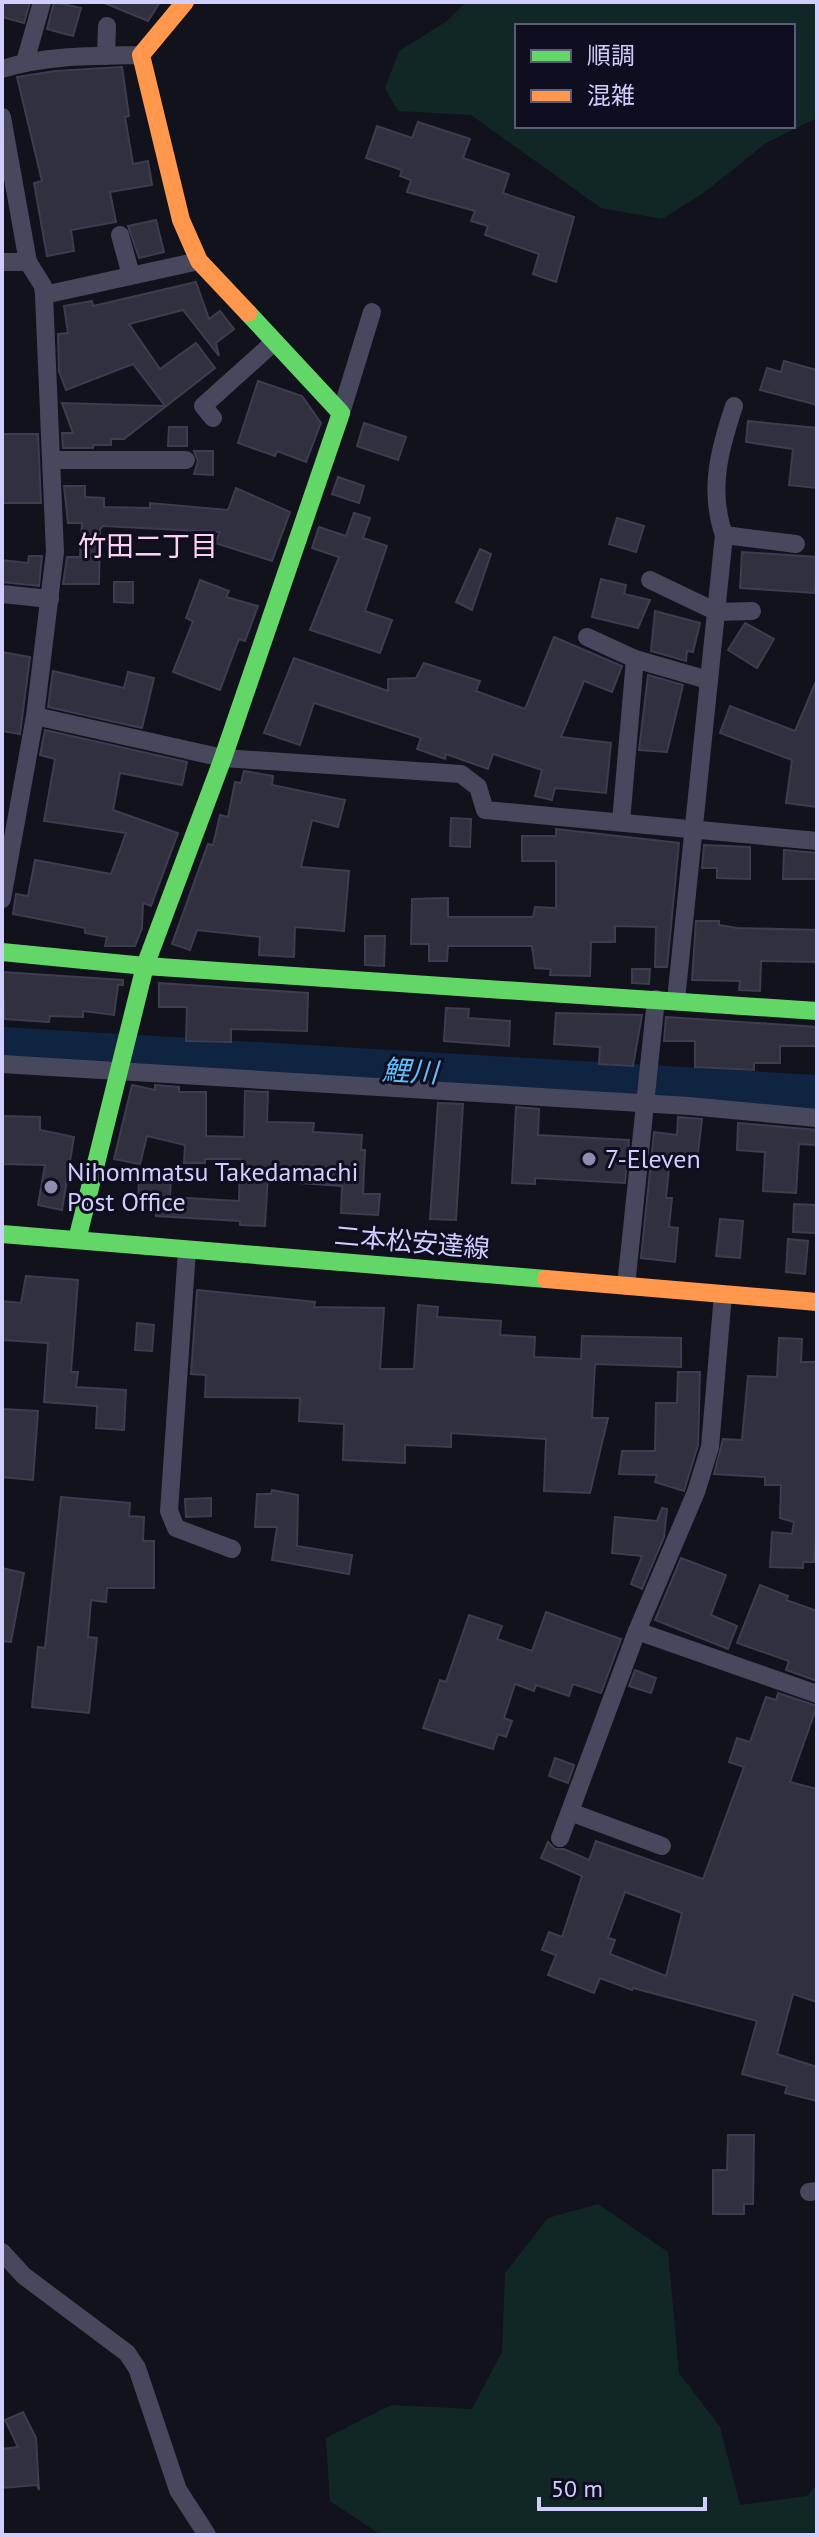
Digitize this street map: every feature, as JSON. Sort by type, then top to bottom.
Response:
[{"type":"street","points":[[25,62],[42,2]]},
{"type":"street","points":[[2,69],[25,62],[141,55],[185,2]]},
{"type":"street","points":[[106,56],[107,26]]},
{"type":"street","points":[[141,55],[168,174],[181,220],[199,261],[341,413]]},
{"type":"street","points":[[2,117],[28,262],[43,286],[55,552],[35,716],[2,899]]},
{"type":"street","points":[[120,235],[131,275]]},
{"type":"street","points":[[44,295],[199,261]]},
{"type":"street","points":[[2,262],[28,262]]},
{"type":"street","points":[[77,1240],[145,966],[223,758],[341,413],[372,312]]},
{"type":"street","points":[[213,418],[203,406],[273,343]]},
{"type":"street","points":[[676,1000],[724,535],[717,496],[717,457],[734,406]]},
{"type":"street","points":[[53,460],[186,460]]},
{"type":"street","points":[[724,535],[796,544]]},
{"type":"street","points":[[650,580],[661,589],[717,612],[752,611]]},
{"type":"street","points":[[2,594],[50,599]]},
{"type":"street","points":[[587,637],[635,659],[708,680]]},
{"type":"street","points":[[621,822],[635,659]]},
{"type":"street","points":[[35,716],[223,758],[461,774],[478,787],[485,810],[817,841]]},
{"type":"street","points":[[2,952],[145,966],[817,1011]]},
{"type":"street","points":[[626,1286],[656,999]]},
{"type":"street","points":[[2,1064],[645,1101],[817,1118]]},
{"type":"street","name":"二本松安達線","points":[[2,1234],[817,1302]]},
{"type":"street","points":[[187,1250],[169,1511],[176,1528],[200,1534],[232,1549]]},
{"type":"street","points":[[560,1838],[637,1631],[696,1492],[710,1447],[723,1294]]},
{"type":"street","points":[[637,1631],[817,1694]]},
{"type":"street","points":[[570,1812],[662,1846]]},
{"type":"street","points":[[2,2252],[24,2276],[127,2353],[137,2368],[178,2490],[207,2535]]},
{"type":"green space","points":[[466,2],[817,2],[817,118],[766,143],[705,192],[662,219],[601,208],[471,115],[398,111],[385,88],[399,51],[447,21]]},
{"type":"green space","points":[[598,2204],[668,2252],[679,2373],[720,2427],[740,2505],[807,2496],[817,2484],[817,2535],[381,2535],[330,2501],[326,2438],[391,2405],[472,2409],[502,2352],[505,2273],[548,2218]]},
{"type":"building","points":[[2,2],[30,2],[24,23],[2,17]]},
{"type":"building","points":[[54,2],[81,8],[73,36],[47,29]]},
{"type":"building","points":[[102,2],[160,2],[148,21]]},
{"type":"building","points":[[122,67],[129,116],[125,117],[133,164],[148,161],[152,185],[110,192],[116,222],[71,230],[74,251],[47,256],[34,183],[42,181],[17,77]]},
{"type":"building","points":[[418,122],[470,139],[463,158],[509,174],[503,193],[574,217],[556,282],[533,274],[539,254],[485,235],[488,226],[471,221],[475,211],[407,192],[411,180],[400,176],[402,170],[366,158],[377,126],[412,138]]},
{"type":"building","points":[[156,220],[164,252],[139,258],[128,226]]},
{"type":"building","points":[[196,282],[209,319],[220,311],[234,329],[216,343],[219,356],[183,310],[129,324],[160,369],[196,343],[215,368],[124,439],[111,439],[111,445],[93,445],[93,448],[63,448],[62,433],[73,433],[62,403],[165,406],[133,364],[66,390],[59,371],[58,334],[68,333],[64,306],[92,301],[93,306]]},
{"type":"building","points":[[784,361],[817,370],[817,405],[760,390],[767,368],[781,372]]},
{"type":"building","points":[[258,381],[302,396],[321,423],[306,462],[277,451],[275,456],[238,443]]},
{"type":"building","points":[[748,421],[817,428],[817,488],[789,485],[793,449],[746,442]]},
{"type":"building","points":[[364,423],[406,437],[398,460],[357,446]]},
{"type":"building","points":[[169,427],[187,427],[187,446],[168,446]]},
{"type":"building","points":[[2,434],[38,434],[41,503],[2,503]]},
{"type":"building","points":[[194,451],[213,451],[213,475],[194,474],[198,461]]},
{"type":"building","points":[[338,477],[364,486],[359,503],[332,494]]},
{"type":"building","points":[[64,486],[85,486],[85,497],[104,498],[104,507],[150,508],[150,503],[228,510],[236,488],[290,512],[272,561],[215,543],[220,532],[103,526],[100,529],[99,584],[63,584],[67,557],[80,557],[82,523],[68,523]]},
{"type":"building","points":[[354,513],[370,518],[363,538],[387,546],[365,611],[392,620],[380,653],[310,630],[339,557],[312,548],[319,527],[346,536]]},
{"type":"building","points":[[617,518],[644,526],[636,552],[609,544]]},
{"type":"building","points":[[480,549],[491,554],[472,610],[456,602]]},
{"type":"building","points":[[742,552],[817,557],[815,593],[740,588]]},
{"type":"building","points":[[29,556],[42,556],[39,586],[2,582],[2,560],[28,563]]},
{"type":"building","points":[[601,579],[626,585],[624,594],[650,600],[638,628],[592,617]]},
{"type":"building","points":[[200,580],[229,591],[226,597],[258,606],[245,641],[239,639],[220,690],[173,672],[193,621],[186,618]]},
{"type":"building","points":[[114,582],[133,582],[133,603],[114,602]]},
{"type":"building","points":[[655,611],[700,623],[693,652],[687,651],[686,661],[651,651]]},
{"type":"building","points":[[745,623],[774,639],[757,668],[728,650]]},
{"type":"building","points":[[554,637],[622,666],[612,692],[584,681],[561,737],[611,743],[606,793],[555,788],[552,800],[535,796],[542,770],[493,754],[488,769],[446,754],[445,759],[417,749],[421,738],[314,703],[300,745],[264,733],[294,658],[388,691],[388,679],[416,678],[424,663],[480,681],[476,691],[525,709]]},
{"type":"building","points":[[2,652],[30,657],[20,734],[2,731]]},
{"type":"building","points":[[53,671],[124,688],[128,672],[154,678],[142,728],[48,707]]},
{"type":"building","points":[[648,675],[683,685],[667,752],[639,750]]},
{"type":"building","points":[[817,679],[817,807],[786,803],[792,760],[720,733],[730,706],[795,731]]},
{"type":"building","points":[[45,730],[187,762],[182,785],[120,773],[113,810],[178,833],[151,906],[143,903],[142,928],[135,946],[105,946],[107,937],[85,933],[85,928],[13,914],[16,894],[28,896],[35,860],[111,874],[126,833],[44,821],[55,759],[40,755]]},
{"type":"building","points":[[244,771],[273,776],[272,785],[345,800],[338,827],[312,820],[301,867],[349,871],[344,931],[295,927],[294,957],[259,955],[260,937],[197,930],[190,950],[172,944],[208,844],[213,845],[220,815],[228,817],[235,782],[241,783]]},
{"type":"building","points":[[451,818],[471,819],[470,847],[450,846]]},
{"type":"building","points":[[556,829],[679,843],[667,967],[655,967],[656,927],[615,926],[615,942],[591,942],[590,976],[550,975],[551,969],[535,968],[532,946],[448,946],[447,961],[429,961],[429,944],[411,944],[412,899],[448,898],[448,917],[533,917],[535,907],[556,908],[556,861],[522,861],[522,836],[556,836]]},
{"type":"building","points":[[704,845],[750,847],[750,879],[717,878],[717,868],[702,868]]},
{"type":"building","points":[[784,850],[817,853],[817,879],[783,879]]},
{"type":"building","points":[[696,921],[719,921],[719,925],[737,928],[817,930],[817,962],[761,961],[760,991],[739,990],[740,981],[692,980]]},
{"type":"building","points":[[365,936],[385,936],[384,966],[365,965]]},
{"type":"building","points":[[632,969],[650,969],[649,984],[632,983]]},
{"type":"building","points":[[2,972],[123,980],[123,985],[118,985],[114,1015],[83,1011],[83,1017],[50,1016],[49,1022],[5,1019]]},
{"type":"building","points":[[159,983],[308,993],[307,1031],[231,1029],[231,1042],[186,1041],[187,1007],[159,1007]]},
{"type":"building","points":[[446,1008],[469,1009],[468,1018],[510,1021],[509,1046],[444,1041]]},
{"type":"building","points":[[556,1013],[642,1015],[633,1066],[599,1064],[600,1047],[554,1044]]},
{"type":"building","points":[[666,1017],[817,1027],[817,1046],[780,1046],[780,1063],[754,1063],[754,1070],[695,1067],[695,1041],[664,1041]]},
{"type":"building","points":[[132,1085],[155,1090],[155,1085],[179,1087],[179,1092],[206,1092],[206,1136],[244,1137],[245,1091],[268,1092],[267,1122],[314,1123],[313,1132],[362,1135],[361,1150],[365,1150],[363,1194],[380,1194],[378,1215],[341,1213],[342,1186],[300,1183],[301,1174],[268,1173],[265,1226],[240,1225],[240,1221],[156,1216],[156,1208],[138,1208],[139,1176],[171,1177],[170,1197],[239,1201],[240,1159],[205,1159],[205,1163],[184,1163],[185,1145],[147,1136],[140,1164],[114,1159]]},
{"type":"building","points":[[438,1103],[463,1104],[456,1220],[430,1219]]},
{"type":"building","points":[[516,1107],[539,1109],[538,1135],[629,1140],[625,1183],[535,1178],[535,1184],[512,1183]]},
{"type":"building","points":[[2,1116],[40,1117],[40,1130],[74,1137],[62,1210],[38,1205],[45,1165],[2,1164]]},
{"type":"building","points":[[678,1117],[702,1119],[697,1161],[670,1159],[666,1198],[672,1198],[669,1227],[678,1228],[675,1262],[641,1258],[654,1132],[677,1135]]},
{"type":"building","points":[[738,1123],[817,1130],[817,1145],[799,1144],[796,1193],[763,1191],[765,1152],[737,1150]]},
{"type":"building","points":[[794,1204],[817,1205],[816,1233],[793,1232]]},
{"type":"building","points":[[720,1219],[743,1221],[740,1258],[716,1256]]},
{"type":"building","points":[[788,1239],[808,1241],[805,1274],[786,1272]]},
{"type":"building","points":[[26,1276],[78,1280],[71,1372],[78,1372],[76,1387],[126,1390],[124,1430],[96,1428],[97,1406],[44,1402],[48,1343],[2,1340],[2,1301],[21,1303]]},
{"type":"building","points":[[197,1290],[315,1302],[314,1307],[384,1308],[380,1369],[414,1369],[418,1305],[438,1307],[437,1317],[501,1321],[500,1335],[535,1337],[534,1357],[581,1359],[582,1336],[681,1338],[681,1367],[595,1364],[592,1418],[608,1418],[590,1493],[544,1491],[546,1439],[451,1433],[451,1447],[405,1445],[405,1463],[343,1460],[344,1424],[299,1421],[300,1398],[205,1397],[206,1375],[191,1374]]},
{"type":"building","points":[[137,1323],[154,1325],[152,1351],[135,1350]]},
{"type":"building","points":[[779,1338],[802,1339],[801,1362],[817,1362],[817,1529],[814,1562],[803,1562],[803,1568],[770,1567],[772,1532],[792,1534],[794,1522],[780,1518],[781,1485],[765,1485],[765,1477],[714,1474],[723,1439],[742,1440],[748,1376],[777,1377]]},
{"type":"building","points":[[678,1372],[700,1372],[698,1445],[684,1491],[655,1482],[657,1475],[619,1474],[622,1451],[655,1451],[656,1403],[677,1403]]},
{"type":"building","points":[[2,1409],[38,1411],[33,1480],[2,1477]]},
{"type":"building","points":[[272,1490],[298,1495],[297,1546],[352,1555],[349,1574],[272,1560],[277,1527],[255,1527],[257,1494],[271,1494]]},
{"type":"building","points":[[61,1497],[130,1503],[129,1516],[144,1517],[143,1541],[154,1541],[154,1588],[107,1588],[106,1602],[91,1600],[88,1637],[97,1638],[89,1713],[32,1707],[38,1647],[45,1648]]},
{"type":"building","points":[[211,1498],[211,1516],[186,1517],[185,1499]]},
{"type":"building","points":[[662,1508],[667,1509],[664,1537],[642,1589],[631,1584],[642,1556],[612,1553],[615,1517],[657,1521]]},
{"type":"building","points":[[681,1558],[726,1575],[711,1615],[737,1626],[728,1649],[655,1620]]},
{"type":"building","points":[[2,1568],[24,1573],[11,1642],[2,1641]]},
{"type":"building","points":[[760,1585],[788,1596],[786,1600],[817,1611],[817,1681],[786,1670],[789,1661],[737,1643]]},
{"type":"building","points":[[546,1612],[621,1639],[601,1693],[573,1684],[569,1696],[536,1685],[534,1691],[515,1684],[504,1718],[512,1721],[506,1737],[498,1734],[493,1749],[423,1728],[440,1680],[446,1682],[469,1615],[502,1626],[497,1639],[532,1651]]},
{"type":"building","points":[[635,1670],[656,1678],[651,1693],[629,1686]]},
{"type":"building","points":[[778,1693],[817,1706],[790,1782],[817,1789],[817,2002],[793,1994],[777,2054],[817,2067],[817,2101],[785,2093],[787,2086],[742,2074],[757,2021],[632,1990],[600,1978],[594,1993],[548,1975],[556,1955],[542,1950],[549,1932],[562,1937],[582,1876],[541,1858],[548,1842],[555,1849],[564,1849],[589,1860],[596,1841],[703,1879],[744,1767],[729,1762],[737,1738],[750,1742],[766,1697],[776,1700]],"holes":[[[625,1892],[682,1913],[666,1976],[610,1954],[615,1940],[608,1938]]]},
{"type":"building","points":[[555,1758],[574,1765],[568,1783],[549,1776]]},
{"type":"building","points":[[728,2135],[754,2135],[753,2204],[744,2204],[744,2214],[713,2214],[713,2170],[727,2170]]},
{"type":"building","points":[[23,2412],[36,2438],[39,2490],[37,2485],[2,2488],[2,2449],[18,2447],[5,2420]]},
{"type":"waterway","name":"鯉川","points":[[2,1047],[817,1095]]},
{"type":"traffic: fast","points":[[77,1240],[145,966],[223,758],[341,413],[248,313]]},
{"type":"traffic: fast","points":[[2,952],[145,966],[817,1011]]},
{"type":"traffic: fast","points":[[2,1234],[546,1279]]},
{"type":"traffic: slow","points":[[185,2],[141,55],[181,220],[199,261],[248,313]]},
{"type":"traffic: slow","points":[[546,1279],[817,1302]]},
{"type":"place","name":"7-Eleven","points":[[589,1159]]},
{"type":"place","name":"Nihommatsu Takedamachi Post Office","points":[[51,1187]]},
{"type":"district","name":"竹田二丁目","points":[[148,546]]}]
